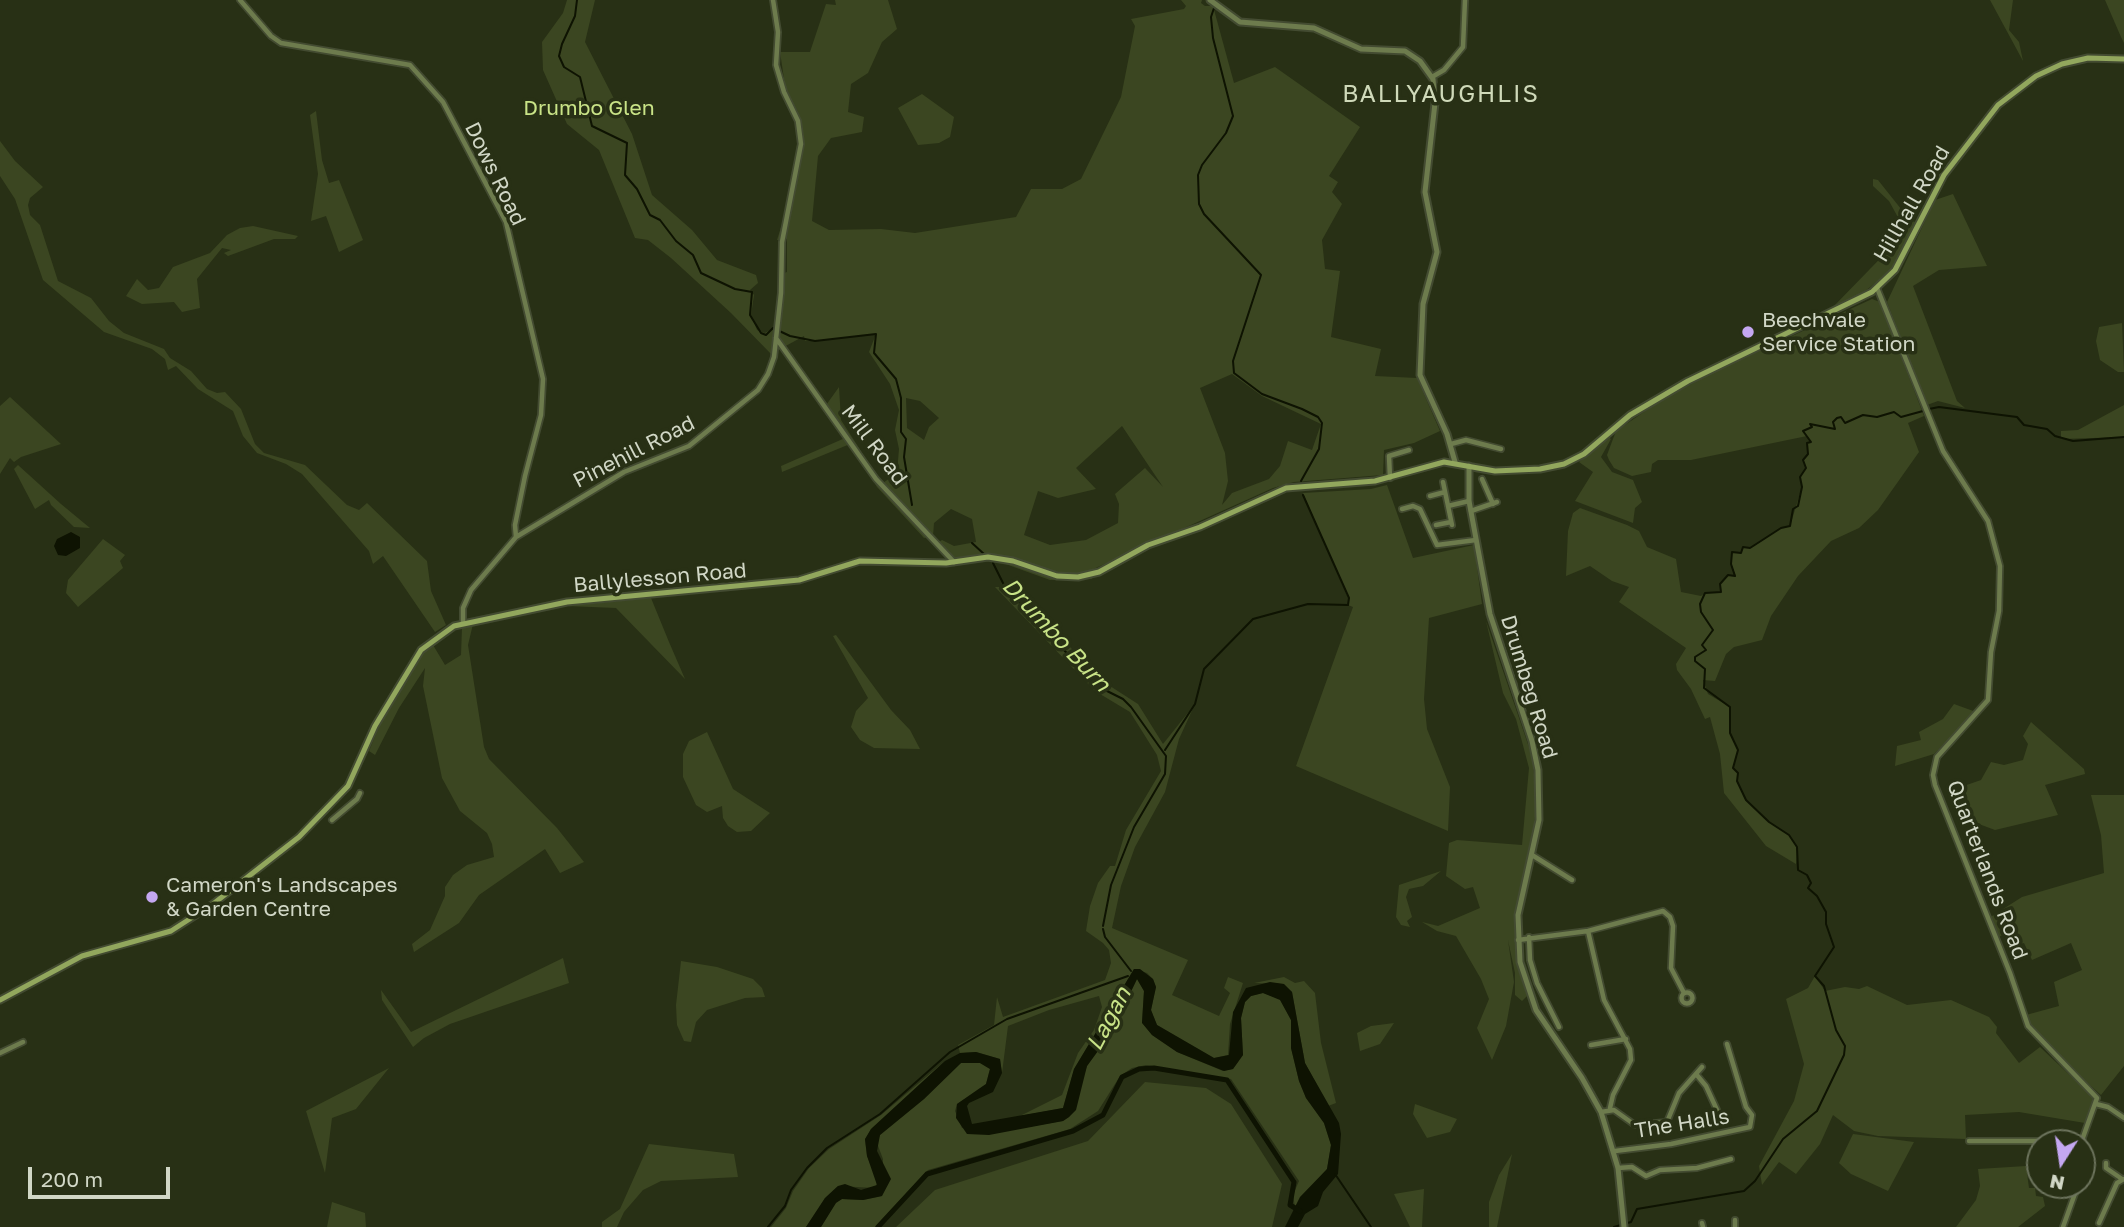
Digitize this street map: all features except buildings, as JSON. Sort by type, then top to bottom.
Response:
[{"type":"main road","name":"Hillhall Road","points":[[1455,462],[1495,471],[1540,469],[1564,464],[1584,454],[1630,415],[1688,381],[1830,315],[1877,288],[1903,258],[1953,161],[1998,104],[2036,76],[2062,64],[2088,58],[2124,59]]},
{"type":"main road","name":"Ballylesson Road","points":[[0,1000],[82,956],[169,932],[213,904],[299,837],[351,782],[375,726],[421,650],[438,635],[463,622],[567,602],[799,580],[837,565],[860,561],[955,563],[978,558],[999,558],[1057,576],[1088,575],[1148,545],[1200,527],[1270,493],[1302,485],[1357,484],[1390,478],[1444,462],[1455,462]]},
{"type":"street","name":"Dows Road","points":[[240,0],[271,36],[281,43],[410,65],[443,102],[506,222],[543,379],[541,415],[523,485],[515,526],[516,537]]},
{"type":"street","name":"Pinehill Road","points":[[463,622],[463,608],[471,590],[516,537],[624,472],[676,453],[701,438],[758,390],[772,365],[777,333],[782,242],[801,144],[798,121],[784,92],[776,65],[778,32],[773,0]]},
{"type":"street","points":[[1210,0],[1240,22],[1314,28],[1361,49],[1405,51],[1420,61],[1432,77],[1435,103],[1424,192],[1437,252],[1422,314],[1420,375],[1451,444],[1455,462]]},
{"type":"street","points":[[1432,77],[1444,71],[1463,47],[1465,0]]},
{"type":"street","name":"Quarterlands Road","points":[[1877,288],[1944,451],[1988,521],[2000,566],[1999,611],[1991,652],[1988,700],[1937,757],[1933,775],[1935,785],[2010,973],[2028,1026],[2049,1052],[2091,1089],[2097,1098],[2096,1104]]},
{"type":"street","name":"Mill Road","points":[[777,333],[876,479],[955,563]]},
{"type":"street","points":[[1451,444],[1466,440],[1501,449]]},
{"type":"street","points":[[1390,478],[1389,456],[1409,450]]},
{"type":"street","name":"Drumbeg Road","points":[[1469,466],[1469,501],[1492,625],[1535,755],[1539,805],[1532,855],[1520,902],[1518,940],[1523,976],[1536,1010],[1582,1078],[1601,1112],[1615,1151],[1624,1224]]},
{"type":"street","points":[[1471,512],[1495,503],[1482,478]]},
{"type":"street","points":[[1437,525],[1451,524],[1443,482]]},
{"type":"street","points":[[1430,496],[1445,492]]},
{"type":"street","points":[[1448,506],[1469,501]]},
{"type":"street","points":[[1402,509],[1413,506],[1420,509],[1437,545],[1476,540]]},
{"type":"street","points":[[332,820],[357,799],[360,793]]},
{"type":"street","points":[[1532,855],[1572,880]]},
{"type":"street","points":[[1518,940],[1588,931],[1657,911],[1670,917],[1671,968],[1684,993]]},
{"type":"street","points":[[1588,931],[1604,1000],[1626,1039],[1631,1060],[1613,1095],[1610,1108]]},
{"type":"street","points":[[1530,937],[1530,960],[1537,983],[1559,1027]]},
{"type":"street","points":[[1591,1045],[1626,1039]]},
{"type":"street","points":[[0,1053],[23,1042]]},
{"type":"street","name":"The Halls","points":[[1615,1151],[1671,1144],[1750,1127],[1752,1115],[1746,1107],[1727,1044]]},
{"type":"street","points":[[1610,1108],[1635,1125],[1670,1120],[1679,1093],[1702,1067]]},
{"type":"street","points":[[1696,1074],[1706,1086],[1717,1110]]},
{"type":"street","points":[[2086,1129],[2096,1104],[2108,1107],[2124,1118]]},
{"type":"street","points":[[1601,1112],[1610,1108]]},
{"type":"street","points":[[1969,1141],[2026,1142]]},
{"type":"street","points":[[1618,1168],[1632,1167],[1646,1175],[1660,1170],[1697,1168],[1712,1161],[1731,1159]]},
{"type":"street","points":[[2099,1223],[2123,1179],[2106,1168],[2106,1163]]},
{"type":"street","points":[[2063,1227],[2073,1199]]},
{"type":"green space","name":"Drumbo Glen","points":[[567,0],[595,0],[585,42],[632,134],[652,195],[692,230],[717,260],[756,275],[758,283],[750,290],[754,295],[751,315],[757,330],[765,333],[775,327],[781,274],[787,272],[787,239],[777,240],[787,208],[799,132],[802,129],[797,110],[786,92],[780,52],[810,52],[826,4],[836,5],[835,0],[888,0],[897,29],[882,42],[868,73],[851,84],[848,112],[864,117],[862,132],[831,138],[818,156],[812,221],[829,230],[881,229],[915,233],[1016,217],[1031,189],[1062,189],[1081,179],[1121,97],[1135,26],[1131,19],[1184,9],[1186,6],[1181,0],[1202,0],[1201,3],[1205,6],[1213,6],[1234,83],[1275,67],[1360,127],[1329,176],[1338,182],[1332,192],[1342,204],[1322,240],[1325,269],[1340,271],[1331,337],[1381,349],[1375,376],[1417,378],[1440,431],[1414,443],[1384,450],[1383,475],[1294,482],[1273,488],[1089,571],[1092,579],[1050,580],[1000,562],[979,561],[965,564],[955,559],[939,542],[942,540],[954,546],[976,542],[972,519],[951,509],[934,523],[933,536],[924,538],[877,487],[850,444],[782,472],[781,466],[845,438],[824,408],[839,387],[841,420],[877,476],[883,483],[897,473],[899,449],[895,430],[899,410],[890,384],[869,352],[876,334],[815,341],[805,341],[804,336],[771,354],[671,258],[648,240],[635,238],[599,150],[567,124],[543,70],[542,42],[563,13]],"holes":[[[1232,374],[1262,396],[1321,424],[1312,450],[1288,441],[1280,466],[1269,479],[1232,493],[1222,505],[1228,481],[1225,453],[1200,388]],[[906,398],[920,401],[939,418],[929,427],[924,440],[907,428]],[[1122,426],[1163,487],[1145,468],[1115,494],[1119,504],[1118,523],[1086,540],[1050,545],[1024,535],[1038,491],[1058,498],[1096,489],[1076,468]]]},
{"type":"green space","points":[[1990,0],[2013,0],[2009,30],[2019,42],[2023,61]]},
{"type":"green space","points":[[2105,0],[2124,0],[2124,43],[2121,37]]},
{"type":"green space","points":[[922,94],[954,117],[950,137],[939,143],[918,145],[898,108]]},
{"type":"green space","points":[[316,111],[322,160],[329,183],[339,180],[363,240],[339,252],[326,216],[311,221],[318,174],[310,115]]},
{"type":"green space","points":[[0,141],[15,161],[43,187],[30,198],[28,205],[30,215],[40,225],[58,281],[91,298],[109,321],[124,333],[164,349],[170,358],[191,371],[207,389],[217,393],[225,392],[241,409],[255,444],[264,453],[305,465],[347,505],[359,510],[367,503],[427,561],[431,591],[446,625],[435,632],[383,556],[373,564],[369,551],[302,474],[286,464],[257,453],[243,436],[233,411],[198,389],[176,366],[168,370],[165,359],[152,349],[104,332],[43,280],[15,199],[0,176]]},
{"type":"green space","points":[[1873,179],[1878,180],[1909,219],[1917,223],[1894,265],[1882,278],[1865,291],[1833,307],[1906,232],[1889,201],[1873,186]]},
{"type":"green space","points":[[1953,194],[1987,266],[1939,270],[1913,286],[1957,401],[1965,408],[1938,401],[1927,405],[1887,302],[1935,200]]},
{"type":"green space","points":[[253,226],[298,236],[295,239],[274,239],[228,256],[224,253],[231,250],[222,248],[197,279],[200,308],[182,312],[174,302],[142,304],[126,296],[137,279],[148,290],[159,288],[173,267],[210,253],[227,235],[240,228]]},
{"type":"green space","points":[[1872,299],[1880,302],[1924,416],[1908,423],[1919,452],[1878,510],[1859,528],[1831,541],[1798,576],[1771,616],[1762,640],[1734,647],[1726,654],[1715,681],[1703,680],[1708,694],[1730,707],[1730,733],[1738,750],[1733,768],[1738,773],[1737,781],[1746,800],[1769,822],[1789,835],[1797,847],[1796,864],[1766,846],[1724,793],[1720,754],[1710,717],[1705,719],[1691,689],[1677,670],[1676,664],[1686,648],[1619,602],[1629,587],[1612,581],[1590,566],[1566,576],[1568,531],[1573,513],[1580,508],[1627,525],[1639,531],[1647,547],[1676,559],[1681,592],[1701,596],[1705,593],[1721,592],[1720,584],[1728,575],[1736,576],[1731,564],[1732,552],[1741,553],[1743,547],[1750,548],[1781,528],[1790,526],[1802,487],[1800,477],[1806,468],[1803,460],[1808,454],[1807,443],[1811,442],[1807,436],[1691,460],[1658,460],[1652,464],[1651,472],[1632,476],[1614,468],[1607,455],[1616,431],[1660,401],[1714,372]]},
{"type":"green space","points":[[2122,323],[2124,372],[2118,372],[2100,360],[2096,341],[2099,327]]},
{"type":"green space","points":[[10,397],[61,444],[21,457],[14,462],[10,458],[0,474],[0,406]]},
{"type":"green space","points":[[2124,405],[2124,437],[2061,439],[2061,431],[2078,430]]},
{"type":"green space","points":[[1608,437],[1611,439],[1601,457],[1612,472],[1633,480],[1642,502],[1635,508],[1633,523],[1575,501],[1593,472],[1579,462]]},
{"type":"green space","points":[[18,465],[90,528],[74,527],[49,500],[35,509],[14,469]]},
{"type":"green space","points":[[1387,485],[1413,558],[1474,545],[1482,604],[1429,618],[1424,699],[1427,729],[1450,787],[1448,831],[1296,766],[1353,607],[1348,605],[1348,598],[1303,493],[1371,489]]},
{"type":"green space","points":[[103,539],[125,555],[120,561],[123,568],[78,607],[66,593],[68,580]]},
{"type":"green space","points":[[995,587],[1009,587],[1058,633],[1096,677],[1138,704],[1163,744],[1195,704],[1179,739],[1165,792],[1135,847],[1121,886],[1112,928],[1188,960],[1172,995],[1219,1016],[1230,993],[1224,988],[1228,977],[1243,983],[1230,1024],[1228,1055],[1214,1058],[1157,1025],[1151,1010],[1156,987],[1153,979],[1147,973],[1134,969],[1074,1069],[1063,1108],[1020,1116],[1062,1095],[1078,1053],[1094,1030],[1102,1007],[1099,996],[1049,1010],[1008,1026],[1002,1073],[1000,1059],[976,1052],[960,1053],[958,1045],[994,1025],[997,997],[1003,1017],[1105,980],[1111,963],[1109,950],[1086,931],[1090,906],[1098,883],[1110,866],[1115,866],[1126,830],[1161,771],[1157,755],[1130,712],[1095,691]]},
{"type":"green space","points":[[651,598],[685,679],[616,608],[567,606]]},
{"type":"green space","points":[[1486,621],[1533,759],[1536,805],[1534,829],[1514,916],[1519,970],[1527,996],[1522,1001],[1515,995],[1515,973],[1508,940],[1514,982],[1506,1026],[1492,1060],[1477,1028],[1489,999],[1481,979],[1456,936],[1437,931],[1422,922],[1438,926],[1480,908],[1473,887],[1465,889],[1446,876],[1449,843],[1457,840],[1522,845],[1529,768],[1516,719],[1503,693]]},
{"type":"green space","points":[[473,624],[468,645],[484,747],[489,759],[557,828],[584,862],[560,873],[545,849],[479,895],[459,923],[414,952],[412,944],[430,930],[445,896],[445,887],[453,875],[467,865],[494,857],[487,833],[460,811],[442,778],[423,686],[425,668],[399,708],[375,755],[369,751],[386,710],[428,645],[433,645],[445,665],[461,655],[462,627]]},
{"type":"green space","points":[[836,635],[891,710],[910,730],[920,749],[874,748],[860,740],[851,727],[856,711],[868,698],[833,636]]},
{"type":"green space","points":[[1954,704],[1976,712],[1934,754],[1895,766],[1897,746],[1921,740],[1919,732],[1943,719]]},
{"type":"green space","points":[[2031,722],[2084,769],[2085,774],[2045,785],[2058,815],[1995,830],[1968,820],[1955,789],[1981,780],[1991,762],[2004,765],[2023,760],[2028,744],[2023,736]]},
{"type":"green space","points":[[707,732],[733,789],[770,813],[751,831],[737,832],[728,826],[723,818],[722,806],[707,812],[696,805],[683,777],[683,754],[689,741]]},
{"type":"green space","points":[[2091,795],[2124,795],[2124,1066],[2101,1095],[2062,1060],[2029,1024],[2026,1015],[2059,1006],[2054,982],[2082,970],[2071,943],[2032,960],[2024,943],[2020,944],[2012,930],[1997,938],[1989,918],[2022,897],[2104,873],[2101,835]]},
{"type":"green space","points":[[1441,871],[1423,886],[1409,889],[1406,897],[1412,917],[1407,921],[1410,927],[1401,925],[1396,917],[1399,885]]},
{"type":"green space","points":[[563,958],[569,983],[450,1024],[413,1047],[382,1000],[381,990],[411,1032]]},
{"type":"green space","points":[[681,961],[717,967],[753,979],[762,988],[765,997],[745,998],[707,1010],[696,1022],[691,1042],[684,1041],[677,1025],[676,1005]]},
{"type":"green space","points":[[1815,976],[1825,991],[1867,986],[1907,1005],[1951,1000],[1989,1017],[1997,1027],[1996,1033],[2019,1063],[2040,1047],[2092,1096],[2094,1103],[2085,1123],[2019,1112],[1965,1115],[1966,1139],[1878,1136],[1854,1131],[1833,1115],[1820,1144],[1796,1174],[1779,1162],[1762,1185],[1759,1166],[1794,1101],[1804,1064],[1786,999],[1808,988]]},
{"type":"green space","points":[[1284,977],[1295,983],[1304,981],[1315,993],[1321,1043],[1336,1103],[1328,1106],[1305,1063],[1292,992],[1283,984],[1254,983]]},
{"type":"green space","points":[[1137,979],[1144,991],[1142,1022],[1152,1035],[1177,1052],[1223,1071],[1233,1069],[1243,1055],[1241,1018],[1245,1002],[1251,996],[1263,993],[1280,999],[1291,1020],[1291,1048],[1299,1081],[1306,1098],[1324,1123],[1331,1145],[1327,1169],[1295,1207],[1293,1195],[1299,1181],[1231,1079],[1146,1065],[1132,1068],[1120,1076],[1098,1111],[1070,1129],[928,1170],[875,1227],[821,1227],[836,1202],[842,1199],[863,1200],[882,1196],[883,1159],[877,1143],[880,1135],[924,1099],[961,1063],[980,1063],[990,1069],[986,1084],[957,1104],[955,1111],[962,1128],[1009,1130],[1063,1121],[1069,1117],[1087,1066],[1111,1033]]},
{"type":"green space","points":[[1394,1023],[1380,1044],[1360,1051],[1357,1033],[1371,1026]]},
{"type":"green space","points":[[945,1061],[871,1129],[865,1140],[867,1156],[878,1180],[875,1188],[838,1186],[825,1198],[806,1227],[771,1227],[786,1208],[793,1191],[809,1168],[829,1149],[881,1115]]},
{"type":"green space","points":[[389,1068],[356,1109],[332,1118],[325,1173],[306,1111]]},
{"type":"green space","points":[[1145,1082],[1206,1088],[1231,1104],[1282,1184],[1272,1227],[896,1227],[935,1190],[1088,1141]]},
{"type":"green space","points":[[1415,1104],[1457,1119],[1450,1132],[1427,1138],[1413,1114]]},
{"type":"green space","points":[[1853,1134],[1914,1142],[1888,1191],[1851,1174],[1839,1163]]},
{"type":"green space","points":[[649,1144],[734,1154],[738,1177],[661,1181],[643,1190],[624,1212],[617,1227],[602,1227],[602,1222],[620,1209]]},
{"type":"green space","points":[[1512,1154],[1497,1227],[1489,1227],[1489,1202],[1499,1175]]},
{"type":"green space","points":[[2026,1166],[2026,1199],[2043,1199],[2045,1206],[2018,1227],[1956,1227],[1976,1200],[1980,1186],[1978,1169]]},
{"type":"green space","points":[[1424,1189],[1422,1227],[1410,1227],[1394,1194]]},
{"type":"green space","points":[[332,1202],[365,1213],[366,1227],[327,1227]]},
{"type":"water","points":[[71,532],[80,537],[80,548],[66,556],[58,555],[54,546],[57,539]]},
{"type":"water","name":"Lagan","points":[[1134,969],[1140,969],[1153,979],[1156,987],[1151,1010],[1157,1025],[1214,1058],[1229,1055],[1233,1012],[1246,988],[1270,982],[1284,984],[1292,992],[1305,1063],[1339,1123],[1341,1134],[1338,1174],[1323,1192],[1318,1206],[1305,1214],[1298,1227],[1285,1227],[1300,1197],[1327,1169],[1331,1145],[1324,1123],[1306,1098],[1299,1081],[1291,1048],[1291,1020],[1280,1000],[1263,993],[1251,996],[1245,1002],[1241,1018],[1243,1055],[1233,1069],[1224,1071],[1177,1052],[1152,1035],[1142,1023],[1144,991],[1137,979],[1111,1033],[1087,1066],[1076,1110],[1069,1117],[1063,1121],[989,1135],[967,1134],[956,1118],[957,1104],[986,1084],[990,1069],[980,1063],[961,1063],[924,1099],[880,1135],[877,1151],[891,1179],[882,1196],[863,1200],[842,1199],[836,1203],[821,1227],[806,1227],[825,1198],[838,1186],[845,1184],[861,1190],[877,1185],[867,1156],[865,1139],[871,1129],[945,1061],[960,1053],[976,1052],[1000,1059],[1002,1073],[993,1092],[967,1106],[972,1124],[1063,1108],[1074,1069]]},
{"type":"waterway","name":"Drumbo Burn","points":[[577,0],[575,16],[559,56],[564,67],[580,77],[592,126],[627,143],[625,175],[637,189],[650,215],[660,220],[676,241],[693,255],[701,273],[735,289],[752,292],[750,315],[761,333],[766,335],[773,328],[790,336],[815,341],[876,334],[874,353],[896,379],[901,398],[901,432],[906,439],[904,457],[912,505]]},
{"type":"waterway","points":[[1214,8],[1211,17],[1213,38],[1233,116],[1226,133],[1202,165],[1198,175],[1199,204],[1204,214],[1261,275],[1233,361],[1234,373],[1262,394],[1302,409],[1318,417],[1322,423],[1319,449],[1301,481]]},
{"type":"waterway","points":[[1929,409],[1939,407],[2017,417],[2024,425],[2047,429],[2055,436],[2073,441],[2124,437]]},
{"type":"waterway","points":[[1614,1227],[1631,1222],[1637,1209],[1744,1191],[1755,1181],[1783,1139],[1817,1111],[1844,1055],[1845,1046],[1836,1030],[1824,986],[1815,976],[1834,947],[1826,924],[1826,912],[1817,896],[1808,888],[1811,883],[1807,875],[1798,870],[1797,847],[1789,835],[1769,822],[1746,800],[1737,781],[1738,773],[1733,768],[1738,750],[1730,733],[1730,707],[1704,688],[1705,669],[1695,661],[1695,657],[1706,650],[1702,645],[1713,630],[1701,612],[1700,604],[1705,593],[1721,592],[1720,584],[1728,575],[1735,576],[1731,564],[1732,552],[1741,553],[1743,547],[1750,548],[1781,528],[1790,526],[1793,509],[1798,506],[1802,487],[1800,477],[1806,468],[1803,460],[1808,454],[1807,443],[1811,442],[1803,431],[1812,427],[1810,424],[1835,429],[1833,422],[1841,417],[1845,423],[1863,415],[1877,417],[1894,412],[1901,417],[1923,411]]},
{"type":"waterway","points":[[1165,750],[1195,704],[1204,669],[1253,619],[1308,604],[1348,605],[1349,598],[1303,495]]},
{"type":"waterway","name":"Drumbo Burn","points":[[972,543],[984,554]]},
{"type":"waterway","name":"Drumbo Burn","points":[[993,563],[1005,587],[1031,615],[1054,633],[1063,649],[1097,686],[1123,699],[1131,707],[1166,756],[1165,774],[1134,827],[1111,885],[1103,926]]},
{"type":"waterway","name":"Drumbo Burn","points":[[1103,929],[1105,937],[1131,971]]},
{"type":"waterway","name":"Lagan","points":[[768,1227],[785,1206],[791,1190],[807,1168],[827,1148],[880,1114],[950,1052],[1007,1019],[1128,976]]},
{"type":"waterway","points":[[878,1227],[927,1174],[1073,1131],[1103,1115],[1122,1077],[1139,1069],[1154,1068],[1227,1080],[1294,1182],[1290,1205],[1300,1211]]},
{"type":"waterway","points":[[1335,1174],[1371,1227]]},
{"type":"place","name":"Beechvale Service Station","points":[[1748,332]]},
{"type":"place","name":"Cameron's Landscapes & Garden Centre","points":[[152,897]]},
{"type":"district","name":"BALLYAUGHLIS","points":[[1441,94]]}]
